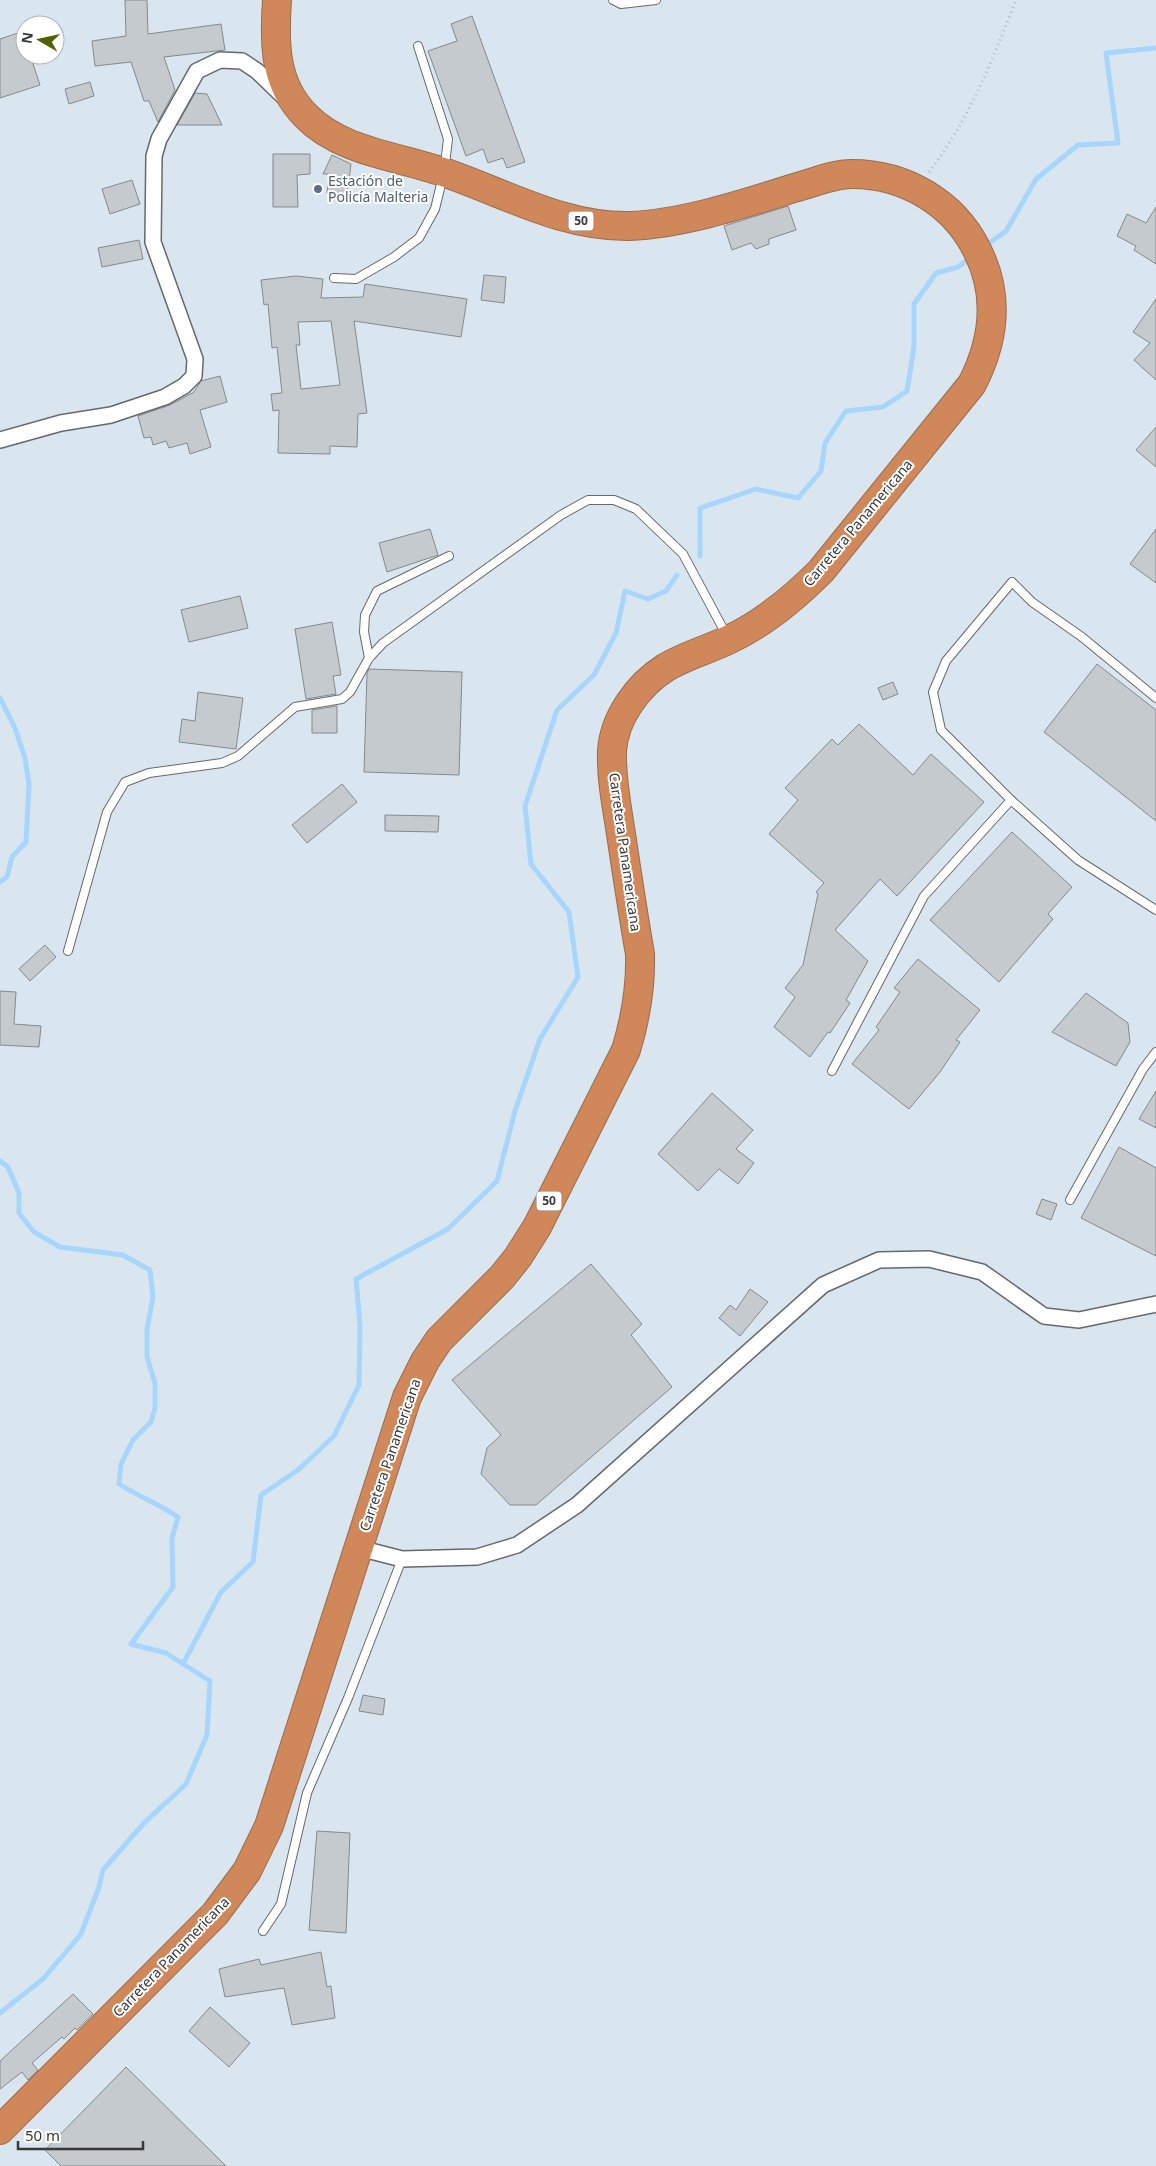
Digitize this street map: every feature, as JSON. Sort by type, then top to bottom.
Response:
[{"type":"highway","name":"Carretera Panamericana","points":[[0,2130],[215,1914],[247,1871],[269,1826],[407,1397],[415,1378],[439,1340],[502,1278],[518,1258],[537,1227],[626,1050],[639,999],[640,962],[614,790],[612,751],[617,730],[625,710],[652,677],[666,667],[729,640],[783,606],[821,571],[972,384],[982,364],[989,341],[992,305],[990,284],[983,262],[972,240],[956,218],[938,202],[917,189],[876,176],[851,174],[828,177],[687,217],[659,223],[628,226],[569,219],[522,205],[444,172],[336,139],[306,116],[288,92],[280,72],[275,51],[277,0]]},
{"type":"street","points":[[0,440],[61,423],[111,415],[165,397],[184,386],[194,376],[195,359],[152,242],[154,156],[168,122],[197,71],[220,60],[242,61],[257,71],[306,116]]},
{"type":"street","points":[[359,1548],[402,1559],[477,1557],[517,1545],[577,1505],[823,1285],[879,1260],[929,1259],[982,1272],[1044,1316],[1079,1320],[1156,1304]]},
{"type":"lane","points":[[613,0],[620,4],[656,0]]},
{"type":"lane","points":[[334,278],[356,279],[394,257],[419,238],[435,209],[444,172],[448,139],[418,46]]},
{"type":"lane","points":[[68,951],[107,812],[124,782],[150,773],[222,763],[238,756],[295,707],[342,700],[350,692],[369,658],[391,637],[560,515],[588,500],[614,500],[636,509],[682,554],[729,640]]},
{"type":"lane","points":[[369,658],[364,632],[365,615],[378,591],[449,556]]},
{"type":"lane","points":[[1156,698],[1082,637],[1032,602],[1012,582],[946,662],[933,692],[940,730],[1011,800],[1078,860],[1156,910]]},
{"type":"lane","points":[[832,1070],[924,896],[1011,800]]},
{"type":"lane","points":[[1070,1200],[1143,1069],[1156,1052]]},
{"type":"lane","points":[[263,1931],[281,1904],[307,1792],[348,1698],[402,1559]]},
{"type":"path","points":[[917,189],[949,146],[969,113],[984,83],[1016,0]]},
{"type":"shaded area","points":[[0,0],[1156,0],[1156,2166],[0,2166]]},
{"type":"building","points":[[125,0],[147,0],[148,34],[221,24],[225,50],[164,57],[175,90],[158,122],[149,101],[144,101],[131,62],[95,66],[92,41],[126,36]]},
{"type":"building","points":[[472,16],[525,162],[507,168],[503,158],[488,163],[483,149],[466,156],[428,51],[457,41],[451,24]]},
{"type":"building","points":[[15,34],[15,65],[33,65],[40,85],[0,98],[0,39]]},
{"type":"building","points":[[90,82],[94,96],[69,104],[65,89]]},
{"type":"building","points":[[195,93],[207,94],[222,125],[177,125]]},
{"type":"building","points":[[273,154],[310,154],[310,174],[297,175],[298,207],[273,207]]},
{"type":"building","points":[[332,155],[351,164],[347,196],[327,193],[329,174],[323,174]]},
{"type":"building","points":[[132,180],[140,204],[110,214],[102,189]]},
{"type":"building","points":[[788,206],[796,230],[769,239],[769,244],[756,249],[751,243],[732,250],[724,226]]},
{"type":"building","points":[[1156,207],[1156,264],[1134,250],[1136,246],[1117,236],[1127,214],[1146,223]]},
{"type":"building","points":[[139,240],[143,259],[102,267],[98,248]]},
{"type":"building","points":[[484,275],[506,277],[504,303],[481,300]]},
{"type":"building","points":[[296,276],[323,279],[321,298],[363,297],[365,284],[467,299],[461,337],[354,321],[367,413],[358,414],[357,447],[330,446],[330,454],[278,453],[279,410],[273,411],[271,394],[282,393],[277,347],[272,348],[268,304],[264,305],[261,280]],"holes":[[[331,321],[340,385],[301,389],[296,345],[300,345],[298,322]]]},
{"type":"building","points":[[1156,299],[1156,380],[1134,360],[1150,343],[1133,332]]},
{"type":"building","points":[[220,376],[227,402],[200,410],[211,447],[190,454],[187,443],[169,448],[166,441],[153,445],[151,437],[144,438],[138,416],[170,405],[194,392],[201,381]]},
{"type":"building","points":[[1156,427],[1156,467],[1136,450]]},
{"type":"building","points":[[430,529],[438,555],[387,572],[379,543]]},
{"type":"building","points":[[1156,529],[1156,583],[1130,564]]},
{"type":"building","points":[[240,596],[248,628],[189,642],[181,610]]},
{"type":"building","points":[[332,622],[341,675],[333,676],[336,694],[306,699],[295,629]]},
{"type":"building","points":[[1097,664],[1156,710],[1156,821],[1044,732]]},
{"type":"building","points":[[369,669],[462,672],[459,775],[364,772],[367,673]]},
{"type":"building","points":[[893,682],[898,694],[883,700],[878,688]]},
{"type":"building","points":[[198,692],[243,698],[236,749],[179,742],[182,719],[195,721]]},
{"type":"building","points":[[337,706],[337,733],[312,733],[312,710]]},
{"type":"building","points":[[859,724],[913,775],[931,754],[984,802],[897,896],[880,879],[835,930],[868,961],[846,1000],[850,1003],[830,1033],[828,1032],[810,1057],[774,1027],[795,997],[785,988],[803,965],[818,894],[816,892],[824,883],[769,834],[798,800],[785,788],[832,739],[838,745]]},
{"type":"building","points":[[342,784],[357,802],[307,843],[292,825]]},
{"type":"building","points":[[385,815],[439,816],[438,832],[385,831]]},
{"type":"building","points":[[1012,832],[1072,887],[1048,914],[1053,919],[999,982],[930,920]]},
{"type":"building","points":[[45,945],[56,957],[30,981],[19,969]]},
{"type":"building","points":[[918,959],[980,1010],[956,1040],[960,1042],[940,1072],[909,1109],[852,1064],[879,1030],[876,1027],[900,992],[894,988]]},
{"type":"building","points":[[0,991],[16,992],[14,1024],[41,1026],[39,1047],[0,1045]]},
{"type":"building","points":[[1086,993],[1128,1023],[1130,1042],[1116,1066],[1052,1032]]},
{"type":"building","points":[[1156,1091],[1156,1128],[1139,1119]]},
{"type":"building","points":[[712,1093],[753,1130],[736,1149],[754,1163],[738,1184],[719,1169],[698,1191],[658,1154]]},
{"type":"building","points":[[1119,1147],[1156,1168],[1156,1256],[1081,1218]]},
{"type":"building","points":[[1042,1199],[1057,1204],[1051,1220],[1036,1214]]},
{"type":"building","points":[[591,1264],[642,1324],[631,1335],[672,1387],[536,1505],[510,1505],[481,1474],[487,1448],[501,1435],[452,1380]]},
{"type":"building","points":[[750,1289],[768,1302],[740,1336],[719,1318],[730,1305],[736,1310]]},
{"type":"building","points":[[363,1695],[385,1699],[383,1715],[359,1711]]},
{"type":"building","points":[[317,1831],[350,1833],[346,1933],[309,1930]]},
{"type":"building","points":[[321,1952],[327,1987],[331,1986],[335,2018],[292,2025],[284,1988],[225,1997],[219,1969],[259,1959],[261,1965]]},
{"type":"building","points":[[73,1994],[93,2014],[77,2030],[75,2028],[64,2039],[62,2037],[32,2063],[38,2070],[28,2080],[22,2072],[0,2089],[0,2061]]},
{"type":"building","points":[[210,2007],[250,2043],[229,2067],[189,2031]]},
{"type":"building","points":[[126,2067],[226,2166],[61,2166],[45,2150]]},
{"type":"waterway","points":[[984,247],[1006,231],[1036,179],[1078,145],[1118,143],[1106,53],[1156,48]]},
{"type":"waterway","points":[[700,556],[700,508],[756,489],[798,498],[821,471],[825,443],[846,411],[883,407],[907,391],[914,347],[914,304],[936,273],[958,267],[971,257]]},
{"type":"waterway","points":[[183,1664],[221,1592],[253,1562],[261,1495],[298,1470],[334,1436],[359,1385],[360,1325],[356,1279],[448,1229],[497,1181],[515,1111],[540,1039],[578,977],[569,912],[531,864],[525,806],[557,710],[594,675],[616,633],[625,591],[648,599],[666,591],[677,575]]},
{"type":"waterway","points":[[0,698],[15,728],[25,758],[29,784],[26,842],[12,857],[7,877],[0,882]]},
{"type":"waterway","points":[[0,1161],[8,1167],[19,1193],[19,1213],[34,1232],[60,1247],[123,1255],[150,1270],[153,1297],[147,1329],[147,1357],[155,1383],[155,1408],[151,1422],[133,1440],[121,1464],[119,1484],[178,1517],[172,1538],[173,1587],[131,1644],[166,1653],[210,1681],[207,1735],[186,1784],[144,1823],[103,1870],[99,1887],[81,1934],[44,1978],[0,2013]]},
{"type":"place","name":"Estación de Policía Malteria","points":[[318,189]]}]
